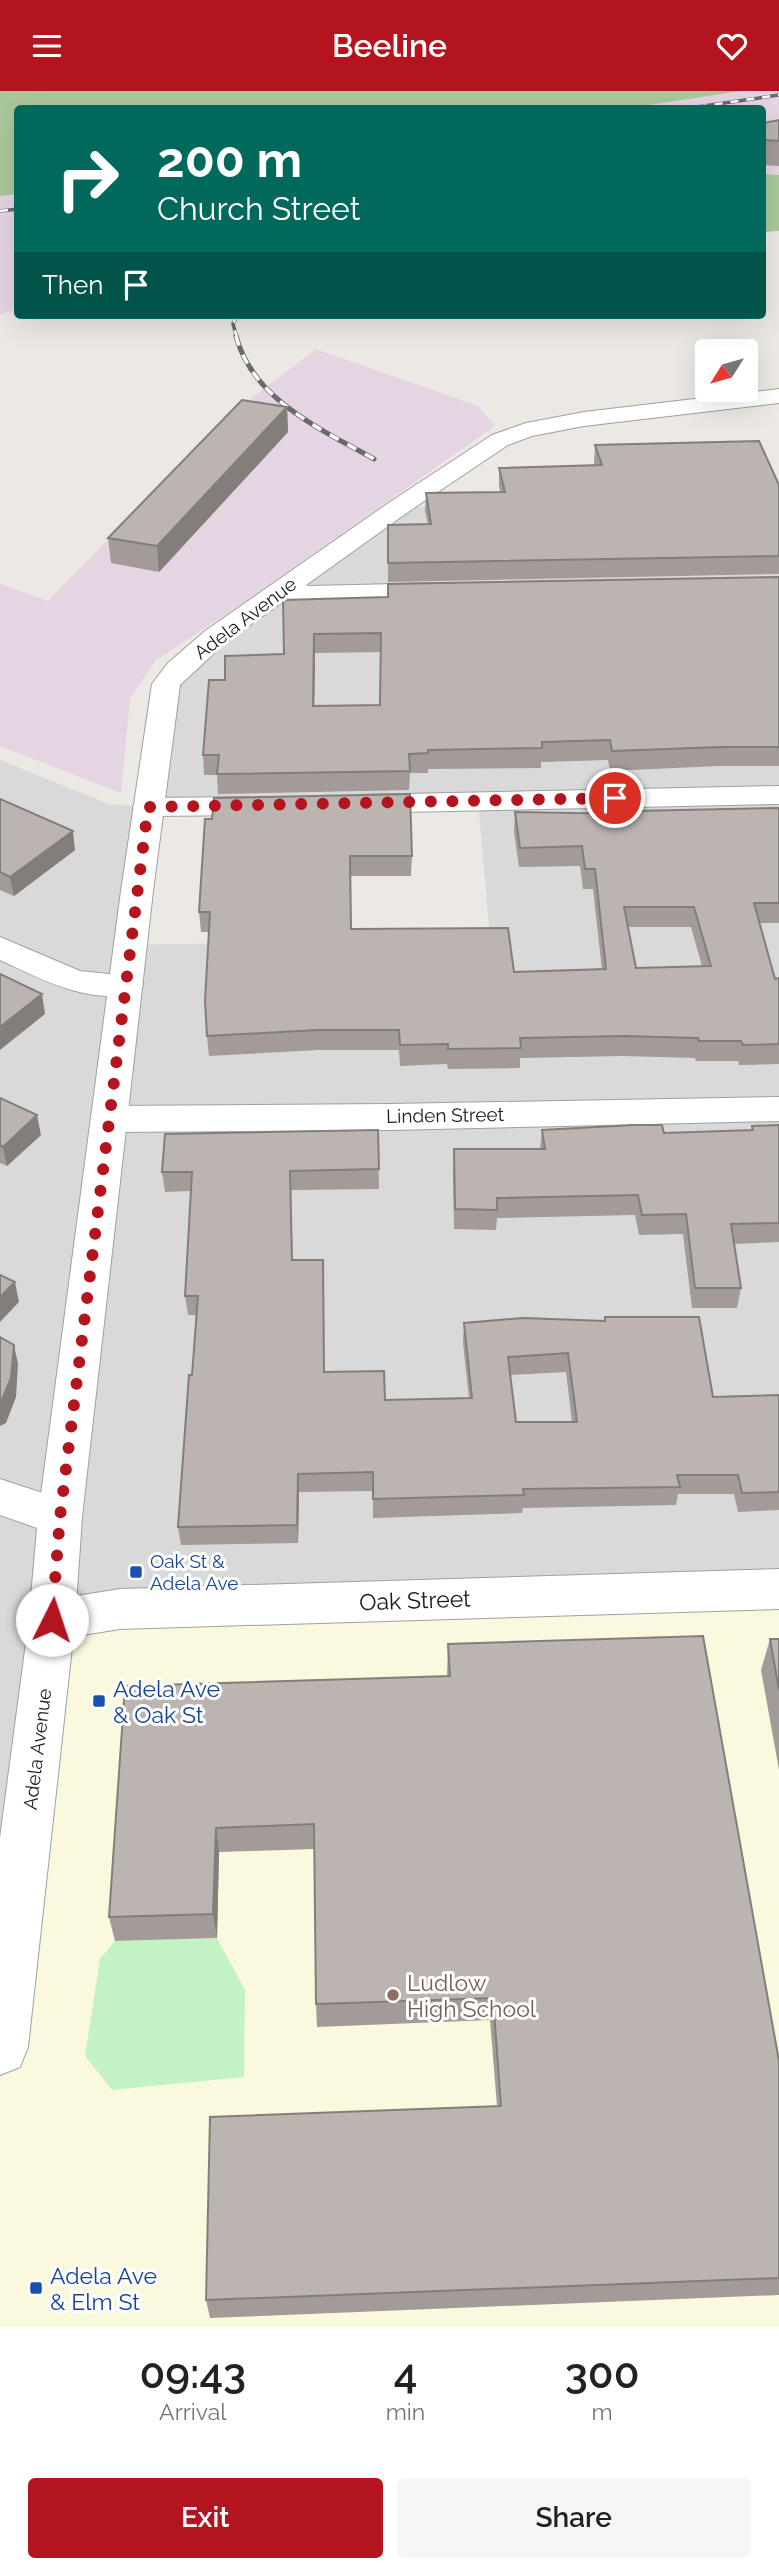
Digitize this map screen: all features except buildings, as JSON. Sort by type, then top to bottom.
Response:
[{"type":"street","name":"Adela Avenue","points":[[0,2047],[52,1620],[60,1517],[148,807],[166,684],[178,669],[215,637],[471,458],[513,435],[584,419],[779,396]]},
{"type":"street","points":[[282,591],[310,594],[462,591]]},
{"type":"street","points":[[329,804],[779,795]]},
{"type":"street","points":[[148,807],[288,806]]},
{"type":"street","points":[[0,947],[74,981],[126,985]]},
{"type":"street","name":"Linden Street","points":[[111,1119],[390,1117],[779,1109]]},
{"type":"street","points":[[0,1497],[60,1517]]},
{"type":"street","name":"Oak Street","points":[[52,1620],[120,1609],[779,1590]]},
{"type":"shaded area","points":[[741,91],[779,91],[779,175],[766,174],[766,105],[649,105]]},
{"type":"shaded area","points":[[14,194],[14,310],[0,315],[0,196]]},
{"type":"shaded area","points":[[316,349],[478,406],[495,426],[237,607],[156,660],[130,698],[121,793],[0,746],[0,584],[48,601],[227,417]]},
{"type":"shaded area","points":[[779,502],[779,1589],[0,2047],[0,760],[109,804],[148,807],[166,684],[399,507]],"holes":[[[478,801],[490,938],[131,945],[148,807]]]},
{"type":"shaded area","name":"Ludlow High School","points":[[779,1589],[779,2327],[0,2327],[0,2047],[52,1620]]},
{"type":"green space","points":[[0,91],[741,91],[649,105],[14,105],[14,194],[0,196]]},
{"type":"green space","points":[[766,174],[779,175],[779,231],[766,232]]},
{"type":"green space","points":[[217,1938],[245,1990],[244,2077],[112,2090],[85,2056],[100,1959],[115,1941]]},
{"type":"railway","points":[[710,105],[779,95]]},
{"type":"railway","points":[[0,211],[14,209]]},
{"type":"railway","points":[[235,319],[233,324],[237,338]]},
{"type":"railway","points":[[236,336],[257,378],[273,395],[312,424],[374,459]]},
{"type":"place","name":"Oak St & Adela Ave","points":[[136,1572]]},
{"type":"place","name":"Adela Ave & Oak St","points":[[99,1701]]},
{"type":"place","name":"Ludlow High School","points":[[393,1995]]},
{"type":"place","name":"Adela Ave & Elm St","points":[[36,2288]]},
{"type":"route","points":[[52,1620],[60,1517],[148,807],[615,798]]}]
